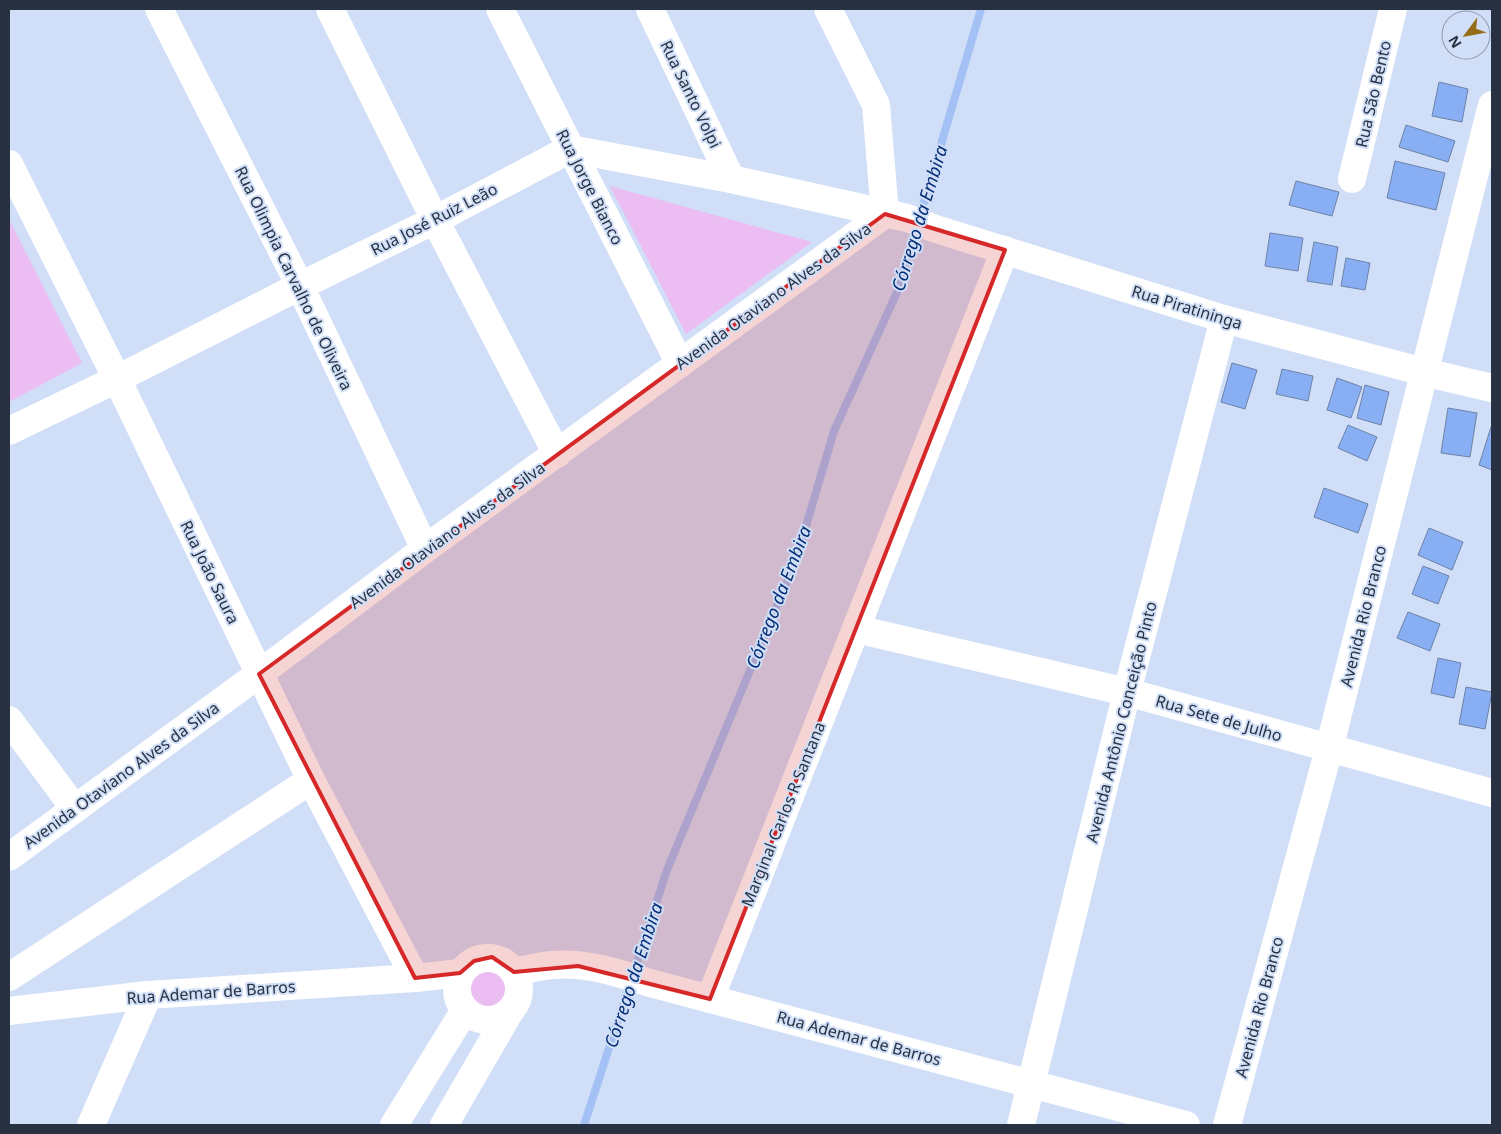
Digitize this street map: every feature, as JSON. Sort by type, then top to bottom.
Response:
[{"type":"street","name":"Rua Olimpia Carvalho de Oliveira","points":[[159,9],[300,286],[425,548]]},
{"type":"street","points":[[330,9],[435,220],[557,454]]},
{"type":"street","name":"Rua Jorge Bianco","points":[[500,9],[680,364]]},
{"type":"street","name":"Rua Santo Volpi","points":[[650,9],[731,179]]},
{"type":"street","points":[[570,149],[731,179],[896,216],[876,105],[828,9]]},
{"type":"street","name":"Rua São Bento","points":[[1352,180],[1393,9]]},
{"type":"street","name":"Avenida Rio Branco","points":[[1227,1125],[1329,749],[1492,105]]},
{"type":"street","name":"Rua José Ruiz Leão","points":[[9,431],[435,220],[570,149]]},
{"type":"street","name":"Rua João Saura","points":[[9,164],[117,379],[311,780],[415,978]]},
{"type":"street","name":"Rua Piratininga","points":[[896,216],[1224,319],[1492,388]]},
{"type":"street","name":"Avenida Otaviano Alves da Silva","points":[[9,857],[259,674],[425,548],[680,364],[896,216]]},
{"type":"street","name":"Marginal Carlos R Santana","points":[[710,999],[1005,250]]},
{"type":"street","name":"Avenida Antônio Conceição Pinto","points":[[1021,1125],[1127,692],[1224,319]]},
{"type":"street","name":"Rua Sete de Julho","points":[[856,629],[1127,692],[1492,793]]},
{"type":"street","points":[[9,720],[75,809]]},
{"type":"street","points":[[9,977],[311,780]]},
{"type":"street","points":[[394,1125],[461,991],[466,966],[474,960],[492,957],[521,974],[518,997],[444,1125]]},
{"type":"street","name":"Rua Ademar de Barros","points":[[521,974],[554,965],[578,966],[620,973],[650,983],[1186,1125]]},
{"type":"street","name":"Rua Ademar de Barros","points":[[9,1011],[148,995],[415,978],[461,991]]},
{"type":"street","points":[[461,991],[473,1016],[482,1020],[502,1017],[510,1011]]},
{"type":"street","points":[[91,1125],[148,995]]},
{"type":"highlighted area","points":[[885,214],[1005,250],[710,999],[578,966],[514,972],[492,957],[474,961],[460,973],[415,978],[259,674]]},
{"type":"shaded area","points":[[610,186],[812,242],[686,334]]},
{"type":"shaded area","points":[[9,219],[82,363],[9,402]]},
{"type":"shaded area","points":[[488,969],[502,975],[508,989],[502,1003],[488,1009],[474,1003],[468,989],[474,975]]},
{"type":"building","points":[[1439,82],[1468,89],[1462,122],[1432,116]]},
{"type":"building","points":[[1406,125],[1455,141],[1448,162],[1399,147]]},
{"type":"building","points":[[1395,161],[1445,173],[1436,210],[1387,198]]},
{"type":"building","points":[[1296,181],[1339,192],[1332,216],[1289,205]]},
{"type":"building","points":[[1270,233],[1303,238],[1298,271],[1265,266]]},
{"type":"building","points":[[1314,242],[1338,247],[1332,285],[1307,281]]},
{"type":"building","points":[[1346,258],[1370,263],[1365,290],[1341,286]]},
{"type":"building","points":[[1232,363],[1257,370],[1245,409],[1221,402]]},
{"type":"building","points":[[1282,369],[1313,376],[1308,401],[1276,394]]},
{"type":"building","points":[[1337,378],[1362,387],[1351,418],[1327,410]]},
{"type":"building","points":[[1365,385],[1389,392],[1381,425],[1357,418]]},
{"type":"building","points":[[1448,408],[1477,413],[1470,457],[1441,453]]},
{"type":"building","points":[[1348,425],[1377,437],[1367,461],[1338,448]]},
{"type":"building","points":[[1492,427],[1492,470],[1479,465]]},
{"type":"building","points":[[1324,488],[1368,504],[1358,533],[1314,517]]},
{"type":"building","points":[[1429,528],[1463,542],[1452,570],[1418,555]]},
{"type":"building","points":[[1423,566],[1449,576],[1438,604],[1412,594]]},
{"type":"building","points":[[1408,612],[1440,624],[1430,651],[1397,638]]},
{"type":"building","points":[[1438,658],[1461,663],[1454,698],[1431,693]]},
{"type":"building","points":[[1466,687],[1492,692],[1485,729],[1459,724]]},
{"type":"waterway","name":"Córrego da Embira","points":[[584,1125],[667,870],[796,560],[834,431],[898,290],[981,9]]}]
